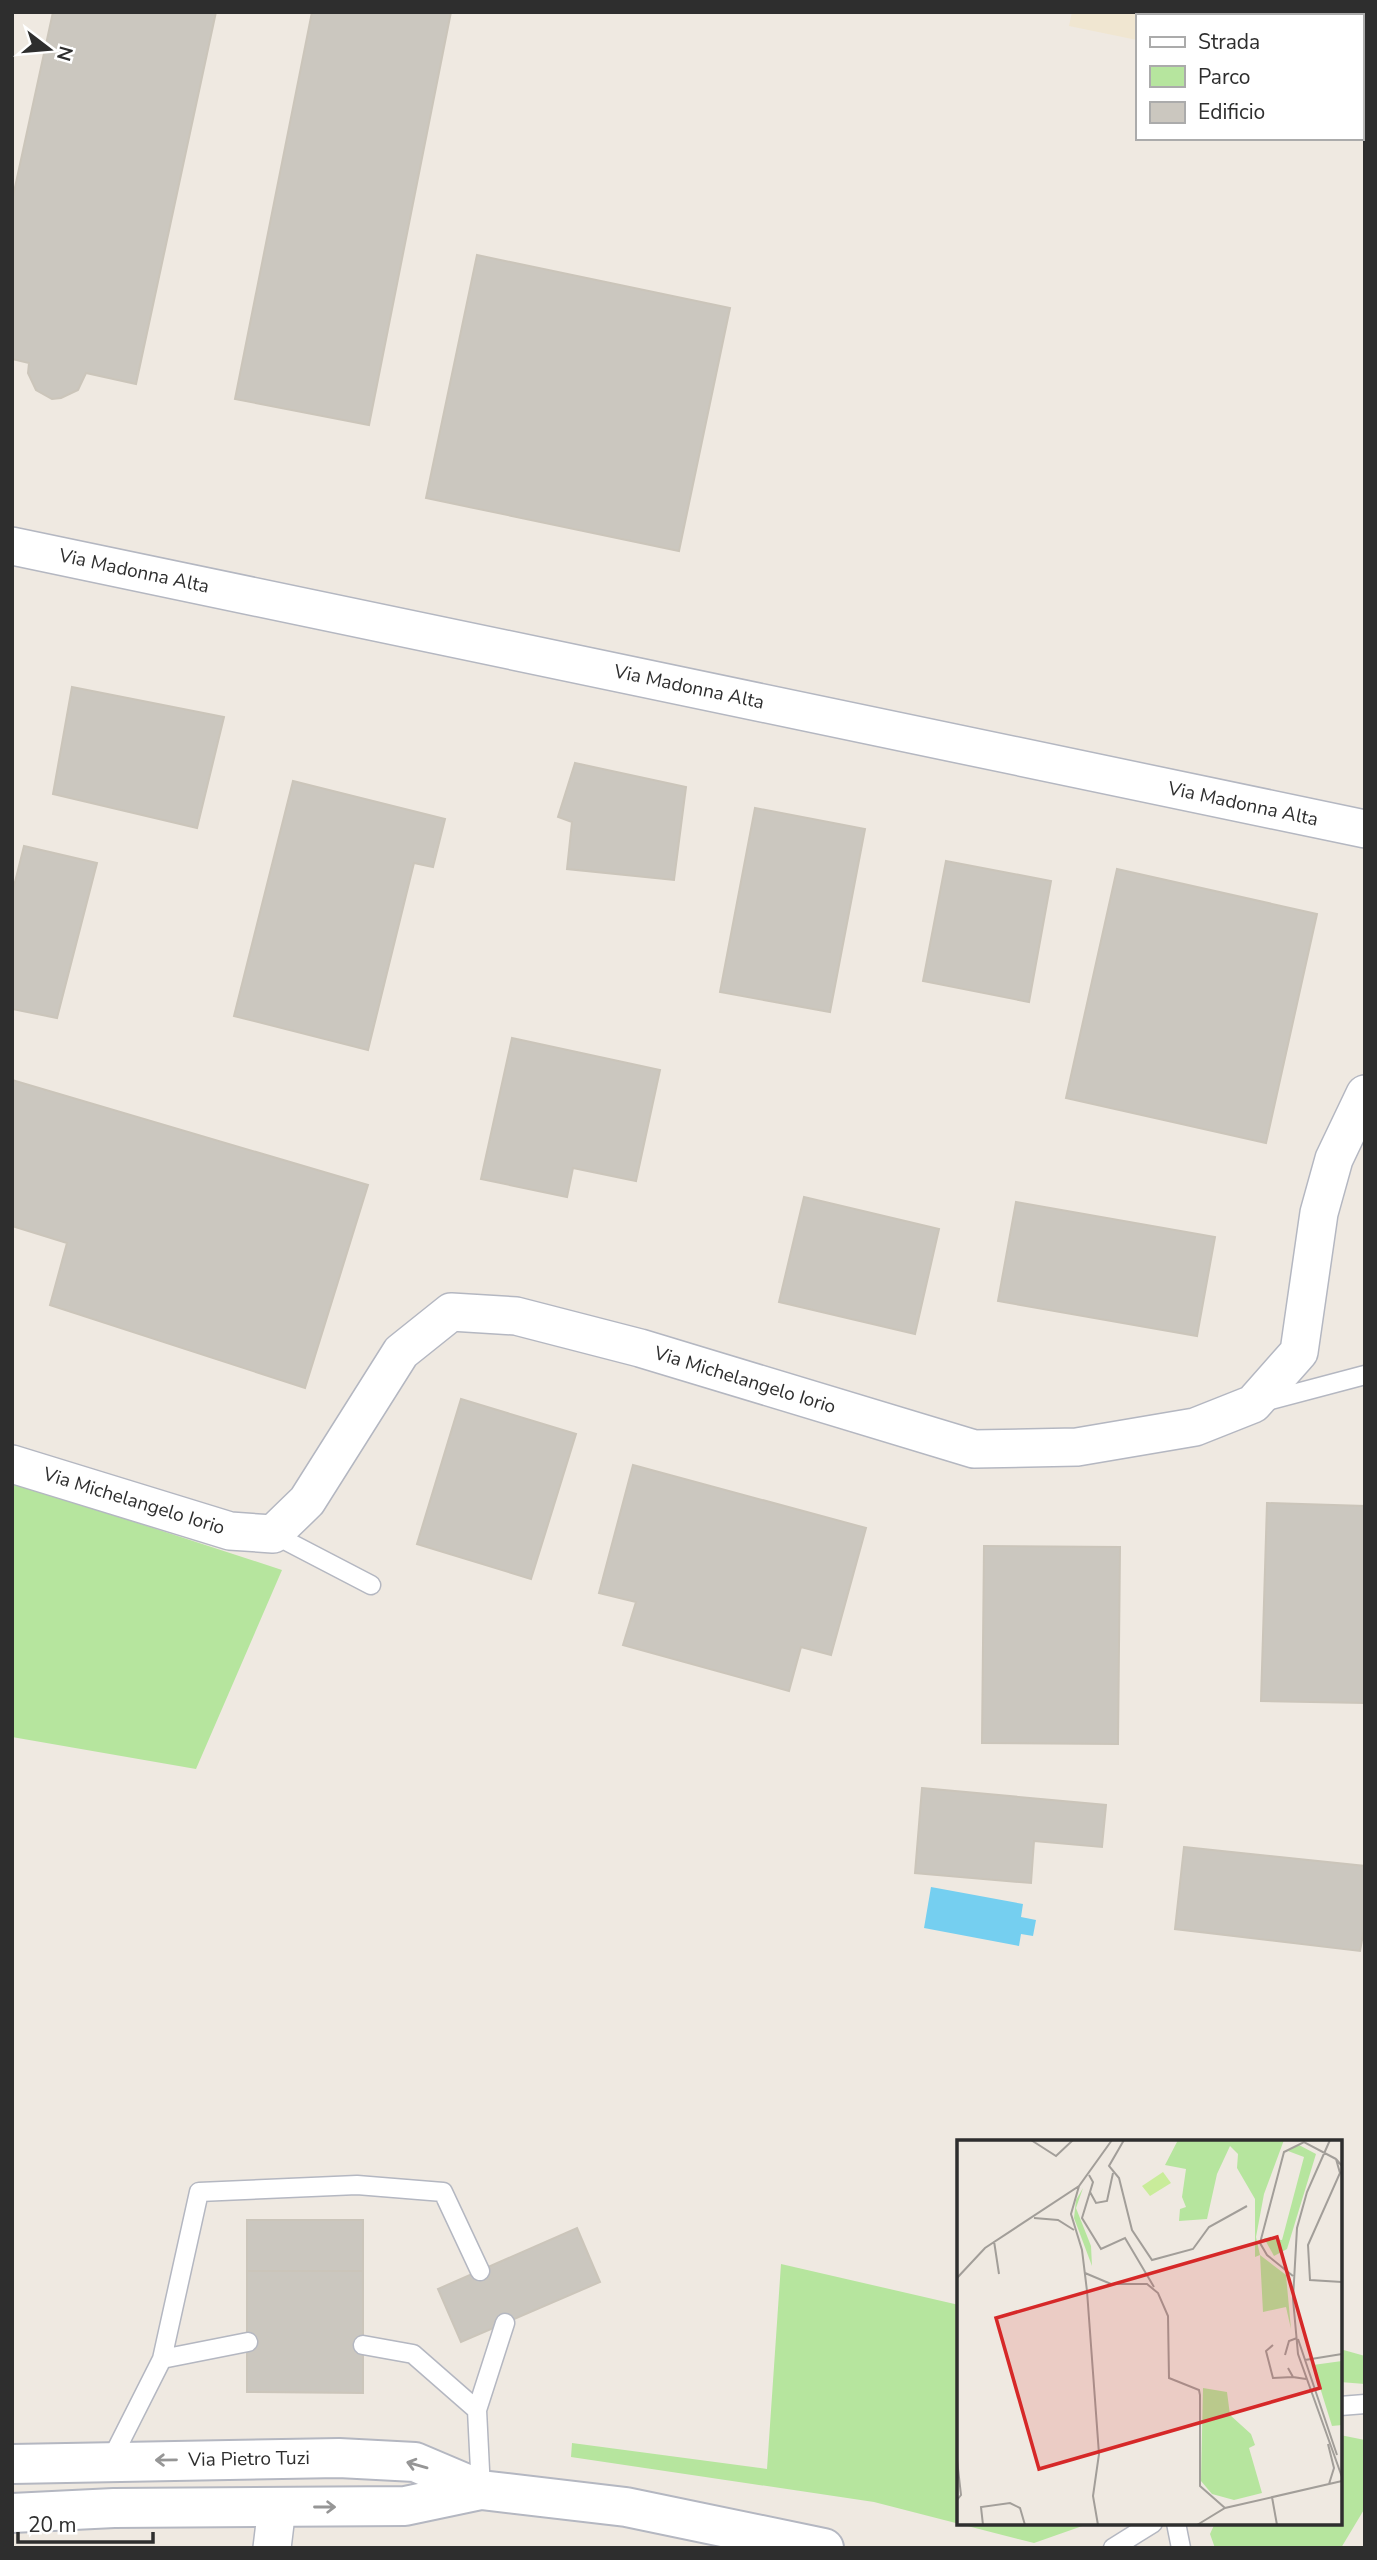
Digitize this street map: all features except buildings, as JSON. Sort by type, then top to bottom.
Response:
[{"type":"main road","name":"Via Pietro Tuzi","points":[[12,2464],[111,2460],[339,2458],[415,2462],[481,2490],[626,2507],[824,2548]]},
{"type":"main road","name":"Via Pietro Tuzi","points":[[12,2513],[114,2508],[405,2506],[481,2490]]},
{"type":"street","name":"Via Madonna Alta","points":[[12,546],[1365,829]]},
{"type":"street","name":"Via Michelangelo Iorio","points":[[12,1464],[230,1531],[273,1534],[307,1500],[401,1352],[451,1312],[516,1316],[640,1348],[974,1449],[1077,1447],[1195,1427],[1253,1404],[1299,1352],[1319,1213],[1334,1159],[1365,1094]]},
{"type":"street","points":[[272,2548],[277,2507]]},
{"type":"lane","points":[[1253,1404],[1365,1376]]},
{"type":"lane","points":[[273,1534],[371,1585]]},
{"type":"lane","points":[[111,2460],[163,2359],[199,2192],[357,2185],[443,2192],[480,2270]]},
{"type":"lane","points":[[481,2490],[477,2410],[505,2323]]},
{"type":"lane","points":[[163,2359],[248,2342]]},
{"type":"lane","points":[[363,2345],[413,2354],[477,2410]]},
{"type":"lane","points":[[1342,2406],[1365,2404]]},
{"type":"lane","points":[[1113,2548],[1150,2525]]},
{"type":"lane","points":[[1176,2525],[1181,2548]]},
{"type":"shaded area","points":[[1072,12],[1365,12],[1365,85],[1363,14],[1136,14],[1136,40],[1069,26]]},
{"type":"green space","points":[[12,1482],[282,1570],[196,1769],[12,1737]]},
{"type":"green space","points":[[781,2264],[957,2305],[957,2523],[874,2502],[571,2457],[572,2443],[767,2469]]},
{"type":"green space","points":[[1342,2350],[1365,2356],[1365,2384],[1342,2382]]},
{"type":"green space","points":[[1342,2435],[1365,2440],[1365,2508],[1341,2548],[1215,2548],[1210,2534],[1214,2525],[1342,2525]]},
{"type":"green space","points":[[964,2525],[1085,2525],[1034,2543]]},
{"type":"water","points":[[931,1887],[1023,1904],[1021,1917],[1036,1920],[1033,1936],[1021,1934],[1019,1946],[924,1928]]}]
